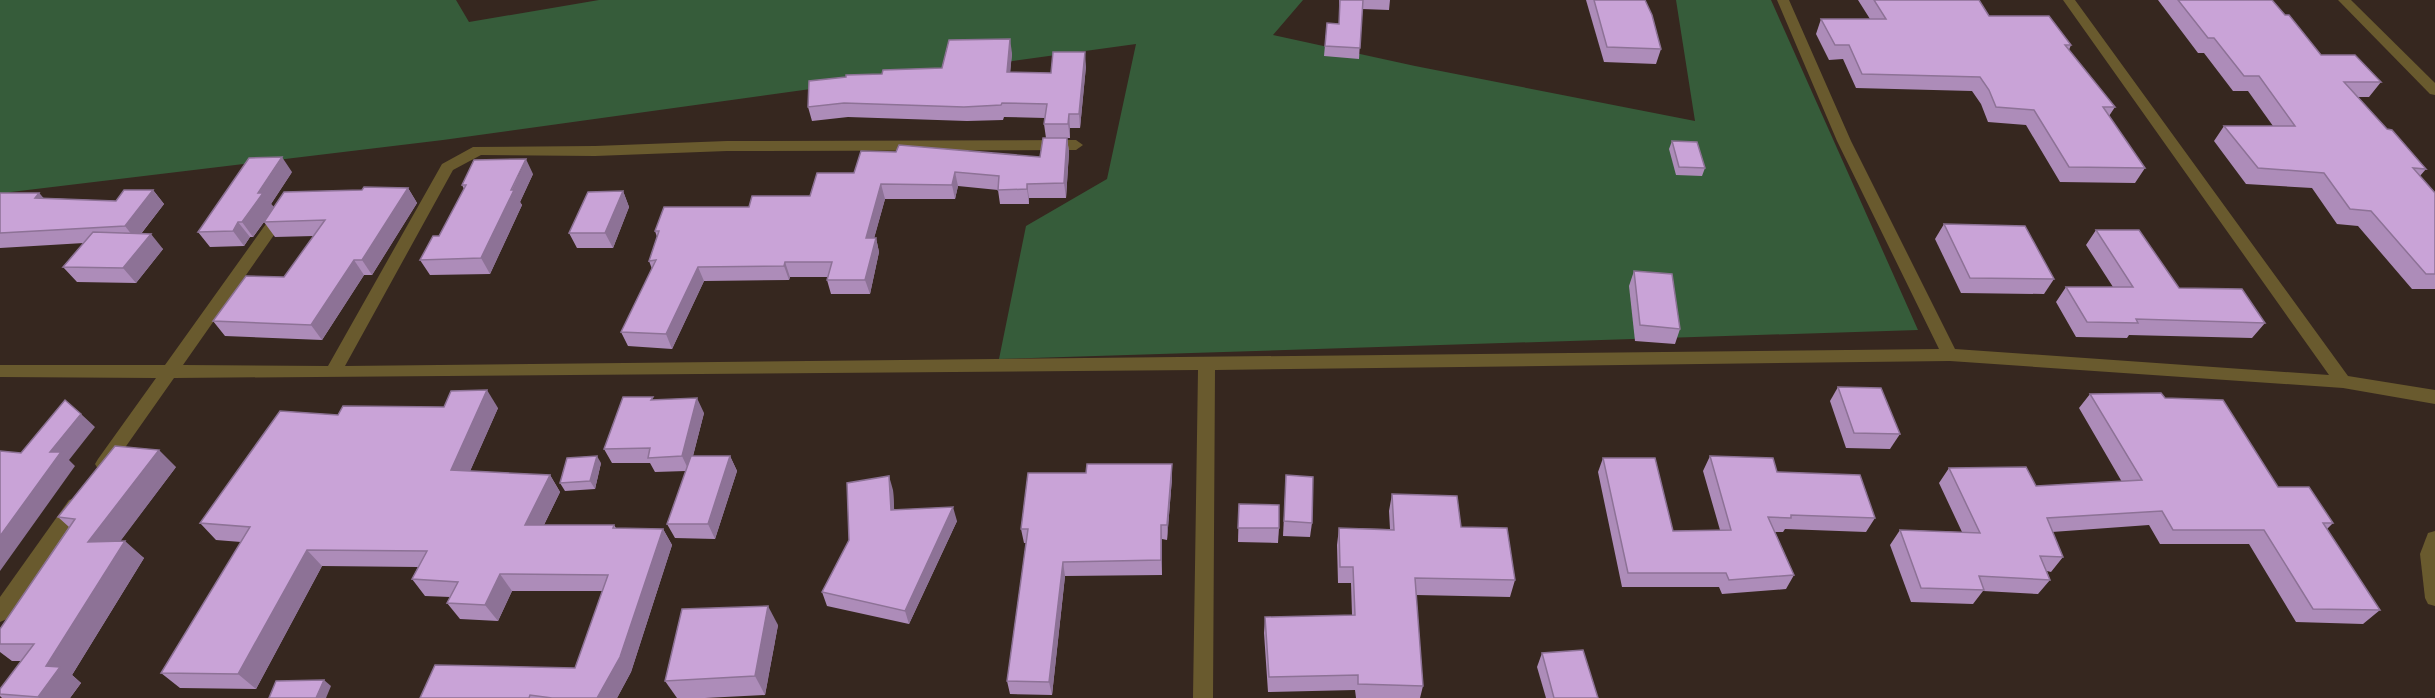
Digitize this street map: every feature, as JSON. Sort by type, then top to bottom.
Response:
[{"type":"street","points":[[1783,0],[1844,141],[1950,355]]},
{"type":"street","points":[[2069,0],[2343,382]]},
{"type":"street","points":[[2344,0],[2435,91]]},
{"type":"street","points":[[333,372],[447,167],[478,150],[595,151],[739,146],[1076,145]]},
{"type":"street","points":[[0,613],[296,193]]},
{"type":"street","points":[[0,371],[333,372],[1950,355],[2343,382],[2435,398]]},
{"type":"street","points":[[1203,698],[1206,363]]},
{"type":"street","points":[[2435,539],[2429,554],[2435,598]]},
{"type":"green space","points":[[0,0],[456,0],[469,22],[599,0],[1303,0],[1273,35],[1415,66],[1695,121],[1676,0],[1771,0],[1918,330],[999,359],[1026,226],[1107,179],[1136,44],[443,140],[11,192],[0,196]]},
{"type":"building","points":[[1340,0],[1363,0],[1360,48],[1325,46],[1327,23],[1339,24]]},
{"type":"building","points":[[1594,0],[1645,0],[1652,15],[1661,49],[1607,47]]},
{"type":"building","points":[[1874,0],[1979,0],[1989,16],[2049,16],[2071,45],[2065,45],[2115,107],[2103,107],[2145,168],[2069,167],[2034,110],[1996,107],[1989,90],[1980,77],[1862,74],[1849,45],[1835,45],[1821,19],[1886,19]]},
{"type":"building","points":[[2178,0],[2272,0],[2285,15],[2289,15],[2321,55],[2355,55],[2381,82],[2344,82],[2387,129],[2392,130],[2426,169],[2413,168],[2435,193],[2435,274],[2426,274],[2371,211],[2350,209],[2324,173],[2258,168],[2224,126],[2295,126],[2259,76],[2244,76],[2214,38],[2208,38]]},
{"type":"building","points":[[1010,39],[1007,72],[1051,73],[1053,52],[1085,52],[1079,114],[1069,114],[1068,124],[1044,124],[1047,104],[1002,103],[1001,105],[964,107],[844,103],[808,107],[809,81],[846,77],[846,75],[882,74],[883,70],[942,68],[949,40]]},
{"type":"building","points":[[1043,138],[1067,138],[1064,183],[1027,184],[1027,189],[998,190],[999,176],[955,172],[952,185],[881,184],[866,238],[876,238],[865,280],[827,280],[832,262],[785,262],[784,266],[698,267],[666,334],[621,332],[656,260],[649,261],[659,231],[655,231],[664,207],[749,207],[752,196],[810,196],[817,173],[854,173],[861,151],[896,152],[899,145],[1040,157]]},
{"type":"building","points":[[1672,141],[1697,142],[1705,168],[1679,167]]},
{"type":"building","points":[[282,157],[258,193],[263,193],[233,231],[198,232],[249,158]]},
{"type":"building","points":[[526,159],[511,190],[514,190],[481,258],[420,260],[433,236],[439,236],[466,185],[462,185],[474,160]]},
{"type":"building","points":[[364,187],[408,188],[362,260],[354,260],[311,325],[213,321],[246,276],[284,277],[325,220],[264,222],[284,192],[362,190]]},
{"type":"building","points":[[124,190],[153,190],[125,226],[0,233],[0,193],[39,193],[35,198],[116,201]]},
{"type":"building","points":[[623,191],[605,233],[569,233],[588,192]]},
{"type":"building","points":[[1944,224],[2025,226],[2054,279],[1970,278]]},
{"type":"building","points":[[2096,230],[2139,230],[2179,288],[2242,289],[2265,323],[2136,319],[2138,323],[2087,322],[2066,287],[2133,287]]},
{"type":"building","points":[[93,232],[151,234],[123,268],[63,267]]},
{"type":"building","points":[[1634,271],[1672,274],[1680,329],[1640,325]]},
{"type":"building","points":[[1838,387],[1881,388],[1900,434],[1854,433]]},
{"type":"building","points":[[487,390],[451,470],[550,475],[525,525],[614,525],[613,528],[663,529],[620,657],[597,698],[552,698],[530,695],[529,698],[420,698],[435,665],[575,668],[608,575],[500,574],[485,605],[447,603],[458,582],[412,579],[427,551],[307,550],[238,674],[161,673],[250,527],[200,523],[280,411],[338,415],[343,406],[444,407],[451,391]]},
{"type":"building","points":[[2161,393],[2165,398],[2223,400],[2278,487],[2309,487],[2333,523],[2323,523],[2380,610],[2313,609],[2264,530],[2173,530],[2162,511],[2047,518],[2063,557],[2040,556],[2050,580],[1979,576],[1984,590],[1921,588],[1900,530],[1980,533],[1949,468],[2026,467],[2036,486],[2142,480],[2090,394]]},
{"type":"building","points":[[623,397],[653,397],[651,400],[697,398],[682,456],[648,458],[650,448],[604,449]]},
{"type":"building","points":[[65,400],[81,414],[50,452],[61,452],[0,536],[0,451],[21,453]]},
{"type":"building","points":[[115,446],[159,450],[88,542],[125,541],[46,666],[60,667],[38,697],[0,694],[0,689],[34,644],[0,644],[0,629],[75,519],[58,517]]},
{"type":"building","points":[[597,456],[590,481],[560,483],[567,458]]},
{"type":"building","points":[[691,456],[730,456],[708,524],[667,524]]},
{"type":"building","points":[[1710,456],[1773,458],[1777,472],[1860,475],[1875,518],[1791,515],[1791,518],[1768,517],[1794,575],[1729,580],[1726,573],[1628,573],[1603,458],[1655,458],[1673,531],[1731,530]]},
{"type":"building","points":[[1087,464],[1172,464],[1167,525],[1161,525],[1161,560],[1063,562],[1049,682],[1007,681],[1028,529],[1021,529],[1028,473],[1086,473]]},
{"type":"building","points":[[1286,475],[1313,477],[1312,523],[1284,521]]},
{"type":"building","points":[[889,476],[891,510],[953,507],[905,611],[822,592],[849,540],[847,483]]},
{"type":"building","points":[[1392,494],[1457,496],[1461,527],[1507,528],[1515,580],[1415,578],[1423,686],[1358,684],[1358,675],[1269,677],[1265,617],[1355,615],[1353,567],[1340,567],[1339,528],[1394,530]]},
{"type":"building","points":[[1239,504],[1279,505],[1279,528],[1238,528]]},
{"type":"building","points":[[768,606],[755,676],[665,681],[682,609]]},
{"type":"building","points":[[1583,650],[1598,698],[1554,698],[1542,653]]},
{"type":"building","points":[[324,680],[316,698],[269,698],[276,681]]}]
